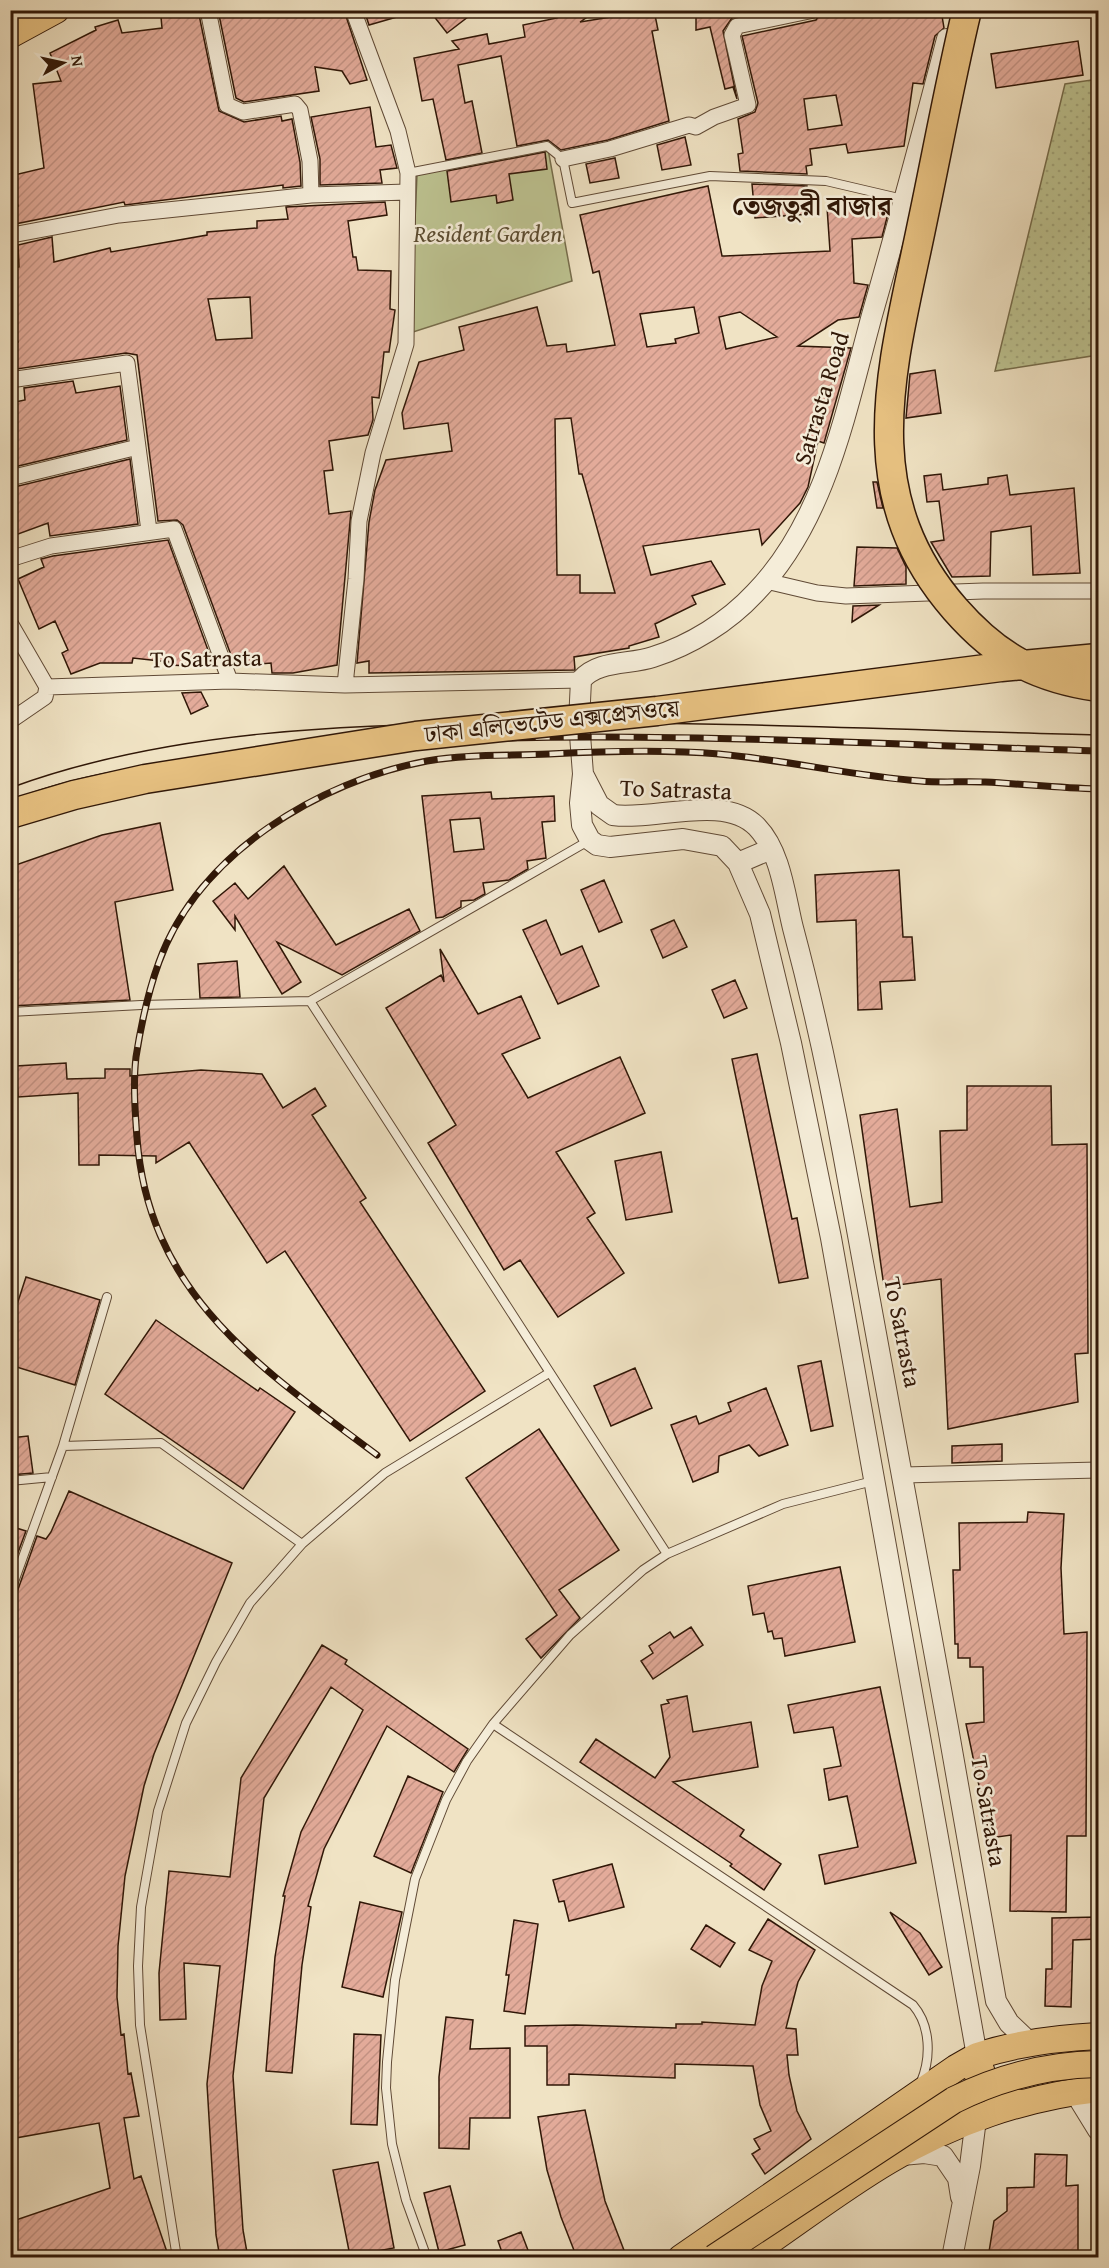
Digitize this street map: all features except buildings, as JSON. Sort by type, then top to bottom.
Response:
[{"type":"highway","points":[[967,10],[896,354],[888,408],[892,480],[906,532],[916,553],[934,585],[963,617],[996,650],[1018,664],[1044,675],[1098,687]]},
{"type":"highway","name":"ঢাকা এলিভেটেড এক্সপ্রেসওয়ে","points":[[10,814],[74,795],[145,779],[416,736],[657,711],[1001,667],[1098,658]]},
{"type":"main road","points":[[10,35],[56,10]]},
{"type":"main road","points":[[681,2258],[918,2093],[977,2056],[1029,2042],[1098,2037]]},
{"type":"main road","points":[[1029,2042],[1086,2090]]},
{"type":"main road","points":[[977,2056],[982,2077],[992,2092],[1006,2101],[1024,2103]]},
{"type":"main road","points":[[975,2119],[977,2056]]},
{"type":"main road","points":[[714,2258],[920,2121],[970,2092],[1030,2071],[1098,2064]]},
{"type":"main road","points":[[745,2258],[898,2155],[943,2132],[1024,2103],[1086,2090]]},
{"type":"main road","points":[[918,2093],[943,2132]]},
{"type":"street","points":[[208,10],[227,105],[243,112],[295,104],[300,110],[310,161],[311,195]]},
{"type":"street","points":[[345,685],[356,579],[359,521],[373,453],[406,344],[408,173],[398,131],[353,10]]},
{"type":"street","points":[[563,159],[610,150],[689,125],[696,127],[714,117],[748,105],[732,35],[737,26],[814,10]]},
{"type":"street","name":"Satrasta Road","points":[[581,680],[594,669],[654,657],[704,634],[727,618],[766,581],[791,546],[807,516],[837,442],[905,200],[954,10]]},
{"type":"street","points":[[10,240],[12,235],[119,215],[311,195],[407,192]]},
{"type":"street","points":[[10,380],[127,363],[149,531]]},
{"type":"street","points":[[10,478],[138,447]]},
{"type":"street","points":[[10,559],[51,546],[174,529],[231,681]]},
{"type":"street","points":[[766,581],[817,593],[846,596],[983,591],[1098,591]]},
{"type":"street","points":[[10,623],[47,687],[45,697],[10,721]]},
{"type":"street","points":[[581,680],[579,722],[583,774],[581,815],[582,825],[590,840],[610,847],[683,839],[722,846],[738,863],[760,914],[791,1043],[876,1480],[977,2056]]},
{"type":"street","name":"To Satrasta","points":[[47,687],[231,681],[345,685],[581,680]]},
{"type":"street","name":"To Satrasta","points":[[583,774],[599,805],[613,815],[724,811],[752,822],[765,835],[771,849],[821,1036],[904,1475],[996,2001],[1009,2023],[1029,2042]]},
{"type":"street","points":[[738,863],[771,849]]},
{"type":"street","points":[[791,1043],[821,1036]]},
{"type":"street","points":[[876,1480],[904,1475],[1098,1470]]},
{"type":"street","points":[[1086,2090],[1098,2130]]},
{"type":"street","points":[[951,2258],[963,2206],[975,2119]]},
{"type":"street","points":[[898,2155],[924,2153],[942,2157],[958,2178],[963,2206]]},
{"type":"lane","points":[[408,173],[548,146],[563,159],[572,203],[710,176],[826,181],[905,200]]},
{"type":"lane","points":[[10,1012],[310,1000],[590,840]]},
{"type":"lane","points":[[310,1000],[667,1554]]},
{"type":"lane","points":[[10,1593],[63,1446],[107,1297]]},
{"type":"lane","points":[[177,2258],[140,2025],[138,1966],[141,1907],[158,1811],[186,1723],[216,1662],[250,1604],[302,1544],[385,1473],[549,1373]]},
{"type":"lane","points":[[63,1446],[161,1443],[302,1544]]},
{"type":"lane","points":[[10,1482],[52,1477]]},
{"type":"lane","points":[[428,2258],[406,2200],[392,2144],[386,2088],[395,1980],[415,1879],[430,1839],[467,1761],[493,1724],[570,1635],[644,1570],[667,1554],[783,1504],[876,1480]]},
{"type":"lane","points":[[493,1724],[913,2006],[925,2028],[927,2053],[918,2093]]},
{"type":"green space","points":[[1098,79],[1098,355],[995,371],[1065,84]]},
{"type":"green space","name":"Resident Garden","points":[[548,149],[572,281],[410,333],[417,175]]},
{"type":"tram line","points":[[10,788],[70,769],[195,742],[260,734],[389,725],[662,723],[1098,735]]},
{"type":"railway","points":[[10,804],[69,785],[161,767],[358,745],[464,739],[569,737],[781,740],[1098,751]]},
{"type":"railway","points":[[377,1455],[292,1391],[253,1358],[218,1323],[188,1285],[163,1242],[146,1193],[137,1138],[134,1087],[136,1057],[148,997],[159,962],[177,923],[202,888],[232,856],[267,828],[305,805],[345,786],[386,771],[427,761],[457,757],[613,751],[698,752],[920,781],[985,782],[1098,789]]},
{"type":"district","name":"তেজতুরী বাজার","points":[[812,205]]}]
